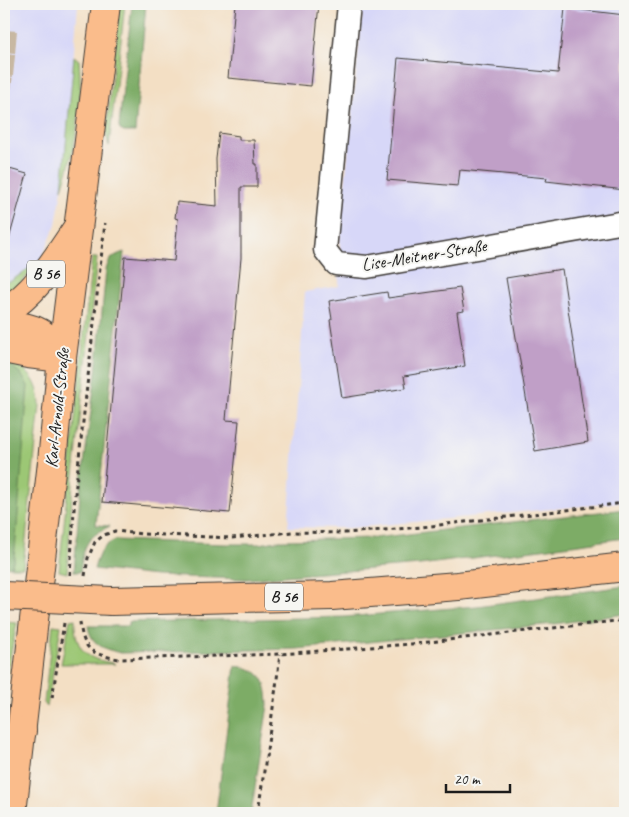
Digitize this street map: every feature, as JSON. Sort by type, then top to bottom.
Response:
[{"type":"main road","name":"Karl-Arnold-Straße","points":[[12,813],[62,358],[106,4]]},
{"type":"main road","name":"B 56","points":[[4,312],[37,286],[78,227]]},
{"type":"main road","points":[[4,324],[37,329],[52,342],[62,358]]},
{"type":"main road","points":[[4,349],[62,358]]},
{"type":"main road","name":"B 56","points":[[4,596],[110,601],[332,596],[458,586],[625,567]]},
{"type":"main road","points":[[4,760],[22,731]]},
{"type":"street","name":"Lise-Meitner-Straße","points":[[349,4],[325,250],[336,264],[366,267],[625,222]]},
{"type":"path","points":[[70,580],[76,494],[106,218]]},
{"type":"path","points":[[292,532],[345,533],[422,527],[625,503]]},
{"type":"path","points":[[258,813],[280,654],[411,644],[625,620]]},
{"type":"path","points":[[51,704],[64,622]]},
{"type":"shaded area","points":[[4,4],[78,4],[62,189],[56,224],[41,260],[11,281],[4,282]]},
{"type":"shaded area","points":[[363,4],[625,4],[625,502],[350,528],[288,527],[305,292],[339,286],[340,233]]},
{"type":"green space","points":[[120,4],[125,4],[109,146],[106,133]]},
{"type":"green space","points":[[132,4],[146,4],[135,132],[124,132],[120,130],[119,126]]},
{"type":"green space","points":[[74,56],[79,60],[79,109],[75,141],[62,189]]},
{"type":"green space","points":[[124,252],[96,525],[110,526],[95,535],[87,544],[80,572],[74,572],[80,494],[96,373],[106,270],[112,258]]},
{"type":"green space","points":[[92,258],[97,258],[72,494],[67,573],[59,571]]},
{"type":"green space","points":[[41,260],[4,303],[4,282],[11,281]]},
{"type":"green space","points":[[4,360],[21,374],[28,386],[16,539],[11,567],[4,566]]},
{"type":"green space","points":[[5,360],[20,367],[31,376],[35,382],[40,405],[23,567],[11,567],[14,558]]},
{"type":"green space","points":[[625,509],[625,538],[420,565],[247,579],[156,576],[94,569],[101,551],[116,540],[260,544],[282,540],[374,538]]},
{"type":"green space","points":[[625,586],[625,614],[554,624],[297,649],[121,653],[109,650],[95,642],[88,626],[128,626],[129,622],[344,617],[477,606]]},
{"type":"green space","points":[[75,619],[77,639],[82,650],[92,658],[115,664],[61,664],[70,620]]},
{"type":"green space","points":[[5,622],[17,623],[4,688],[4,631]]},
{"type":"green space","points":[[53,625],[61,626],[47,707],[44,703]]},
{"type":"green space","points":[[235,666],[244,667],[261,677],[266,688],[268,705],[251,813],[216,813]]},
{"type":"building","points":[[235,4],[319,4],[311,86],[228,78]]},
{"type":"building","points":[[565,8],[625,15],[625,190],[546,181],[547,178],[460,170],[458,186],[387,180],[398,58],[558,73]]},
{"type":"building","points":[[219,133],[239,136],[239,140],[254,140],[255,164],[257,164],[257,187],[241,187],[241,258],[226,420],[239,421],[230,513],[102,502],[125,257],[174,261],[178,219],[175,218],[177,202],[217,206],[216,159]]},
{"type":"building","points":[[6,168],[27,174],[9,239],[4,238],[4,178]]},
{"type":"building","points":[[562,269],[588,442],[535,451],[506,278]]},
{"type":"building","points":[[460,288],[464,311],[457,312],[465,366],[404,376],[406,388],[342,398],[330,320],[332,319],[329,301],[387,292],[388,298]]},
{"type":"tunnel","points":[[4,41],[16,42]]},
{"type":"tunnel","points":[[4,65],[14,66]]},
{"type":"tunnel","points":[[4,88],[11,89]]}]
